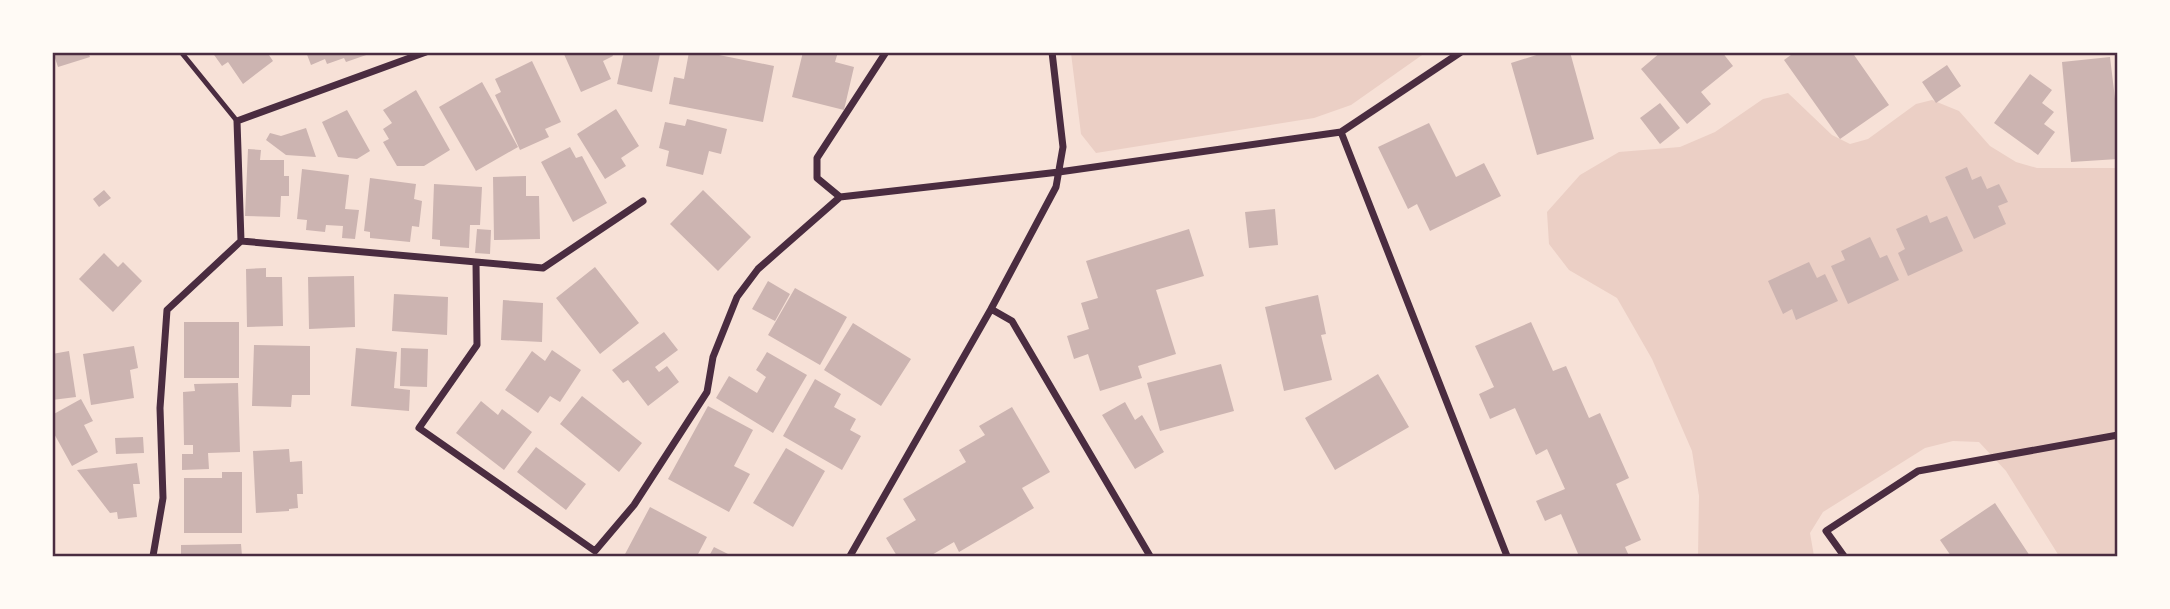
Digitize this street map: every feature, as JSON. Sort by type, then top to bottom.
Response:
[{"type":"street","points":[[153,556],[163,498],[160,408],[167,310],[240,241],[237,121],[426,52]]},
{"type":"street","points":[[850,556],[1056,187],[1063,147],[1052,52]]},
{"type":"street","points":[[476,262],[477,345],[419,428],[595,551],[634,505],[707,392],[713,357],[737,297],[758,269],[840,197],[1059,172],[1341,132],[1461,52]]},
{"type":"street","points":[[840,197],[817,178],[817,158],[883,53]]},
{"type":"street","points":[[1341,132],[1507,556]]},
{"type":"street","points":[[240,241],[542,268],[643,201]]},
{"type":"street","points":[[990,309],[1012,321],[1150,556]]},
{"type":"street","points":[[1844,556],[1826,531],[1918,471],[2118,435]]},
{"type":"lane","points":[[181,52],[237,121]]},
{"type":"shaded area","points":[[1071,52],[1425,53],[1351,105],[1314,118],[1096,153],[1081,134]]},
{"type":"shaded area","points":[[1788,93],[1832,135],[1850,144],[1868,139],[1916,104],[1932,100],[1959,111],[1990,146],[2016,162],[2037,168],[2117,168],[2117,556],[2059,556],[2006,471],[1979,442],[1953,441],[1925,448],[1823,512],[1810,533],[1814,556],[1698,556],[1699,496],[1692,451],[1652,359],[1617,298],[1569,270],[1549,244],[1547,212],[1580,175],[1619,152],[1680,147],[1715,132],[1763,99]]},
{"type":"building","points":[[53,52],[88,52],[90,57],[58,67]]},
{"type":"building","points":[[212,52],[267,52],[273,61],[243,84],[228,62],[222,66]]},
{"type":"building","points":[[306,52],[372,53],[346,62],[344,58],[327,64],[325,59],[311,65]]},
{"type":"building","points":[[563,52],[611,52],[613,56],[603,61],[611,79],[581,92]]},
{"type":"building","points":[[624,52],[660,54],[652,92],[617,84]]},
{"type":"building","points":[[689,52],[704,52],[774,66],[763,122],[669,104],[674,77],[684,79]]},
{"type":"building","points":[[803,52],[838,52],[835,62],[854,67],[844,110],[792,97]]},
{"type":"building","points":[[1546,52],[1570,52],[1594,139],[1537,155],[1511,63]]},
{"type":"building","points":[[1661,52],[1722,52],[1733,66],[1701,92],[1711,104],[1687,124],[1641,69]]},
{"type":"building","points":[[1795,52],[1852,52],[1889,105],[1840,139],[1784,60]]},
{"type":"building","points":[[2110,57],[2118,159],[2071,162],[2062,62]]},
{"type":"building","points":[[532,61],[561,122],[545,129],[549,137],[520,150],[495,95],[501,92],[495,79]]},
{"type":"building","points":[[1947,65],[1961,86],[1936,103],[1922,82]]},
{"type":"building","points":[[2030,74],[2052,90],[2042,103],[2054,112],[2044,124],[2055,132],[2038,155],[1994,123]]},
{"type":"building","points":[[482,82],[518,147],[476,171],[439,107]]},
{"type":"building","points":[[416,90],[450,150],[424,166],[397,166],[383,142],[389,139],[383,129],[392,123],[383,110]]},
{"type":"building","points":[[1660,103],[1680,128],[1660,144],[1640,118]]},
{"type":"building","points":[[616,109],[639,146],[621,158],[626,166],[605,179],[577,134]]},
{"type":"building","points":[[347,110],[370,151],[357,159],[338,157],[322,122]]},
{"type":"building","points":[[687,119],[727,129],[721,154],[709,151],[703,175],[666,166],[669,151],[659,148],[665,122],[685,126]]},
{"type":"building","points":[[1429,123],[1456,177],[1484,163],[1501,196],[1430,231],[1417,204],[1408,209],[1378,147]]},
{"type":"building","points":[[306,128],[316,157],[286,155],[266,140],[270,133],[281,136]]},
{"type":"building","points":[[570,147],[576,158],[582,156],[607,203],[573,222],[541,162]]},
{"type":"building","points":[[248,149],[261,150],[260,160],[284,160],[284,176],[289,176],[289,196],[281,196],[280,217],[245,216]]},
{"type":"building","points":[[1967,167],[1972,180],[1981,176],[1987,189],[1999,184],[2008,202],[1998,206],[2006,224],[1974,239],[1945,177]]},
{"type":"building","points":[[302,169],[349,175],[345,209],[359,210],[355,239],[342,238],[343,226],[326,225],[325,232],[306,230],[307,220],[297,219]]},
{"type":"building","points":[[526,176],[526,196],[539,196],[540,239],[494,240],[493,177]]},
{"type":"building","points":[[370,178],[416,184],[414,199],[422,201],[419,227],[412,226],[410,242],[370,238],[370,232],[364,231]]},
{"type":"building","points":[[434,184],[482,187],[480,225],[470,225],[469,248],[440,246],[440,240],[432,239]]},
{"type":"building","points":[[104,190],[111,198],[99,207],[93,199]]},
{"type":"building","points":[[703,190],[751,237],[718,271],[670,224]]},
{"type":"building","points":[[1275,209],[1278,245],[1249,248],[1245,212]]},
{"type":"building","points":[[1927,215],[1930,223],[1947,216],[1963,251],[1908,276],[1898,253],[1905,249],[1896,229]]},
{"type":"building","points":[[477,229],[491,230],[490,254],[475,253]]},
{"type":"building","points":[[1189,229],[1204,276],[1156,290],[1176,354],[1138,366],[1142,378],[1100,391],[1088,354],[1074,359],[1067,336],[1089,329],[1081,303],[1098,298],[1086,261]]},
{"type":"building","points":[[1870,237],[1880,258],[1887,255],[1899,280],[1848,304],[1831,266],[1845,260],[1841,251]]},
{"type":"building","points":[[104,253],[118,267],[123,262],[142,281],[113,312],[79,279]]},
{"type":"building","points":[[1809,262],[1817,278],[1825,274],[1838,301],[1796,320],[1792,309],[1783,314],[1768,281]]},
{"type":"building","points":[[595,267],[639,323],[600,354],[556,298]]},
{"type":"building","points":[[266,268],[266,277],[282,277],[283,326],[247,327],[246,269]]},
{"type":"building","points":[[354,276],[355,327],[309,329],[308,277]]},
{"type":"building","points":[[768,281],[790,294],[775,321],[752,309]]},
{"type":"building","points":[[795,288],[847,317],[820,365],[768,335]]},
{"type":"building","points":[[394,294],[448,297],[447,335],[392,331]]},
{"type":"building","points":[[1318,295],[1326,334],[1321,335],[1332,380],[1284,391],[1265,307]]},
{"type":"building","points":[[503,300],[543,303],[542,342],[501,340]]},
{"type":"building","points":[[184,322],[239,322],[239,378],[184,378]]},
{"type":"building","points":[[1531,322],[1553,371],[1566,366],[1589,418],[1600,413],[1629,478],[1616,484],[1641,540],[1625,547],[1629,556],[1579,556],[1561,514],[1545,521],[1536,501],[1565,489],[1547,449],[1536,455],[1515,408],[1490,419],[1479,394],[1494,387],[1475,346]]},
{"type":"building","points":[[853,323],[911,359],[881,406],[824,370]]},
{"type":"building","points":[[664,332],[678,350],[655,367],[659,372],[667,366],[679,382],[648,406],[628,380],[623,383],[612,370]]},
{"type":"building","points":[[254,345],[310,346],[310,395],[292,395],[291,407],[252,406]]},
{"type":"building","points":[[134,346],[138,368],[130,370],[134,398],[91,405],[83,354]]},
{"type":"building","points":[[356,348],[397,352],[394,388],[410,390],[409,411],[351,406]]},
{"type":"building","points":[[401,348],[428,349],[427,387],[400,386]]},
{"type":"building","points":[[552,350],[581,370],[560,402],[550,396],[538,413],[505,390],[532,351],[545,361]]},
{"type":"building","points":[[69,351],[76,397],[52,400],[52,354]]},
{"type":"building","points":[[767,352],[807,375],[773,433],[716,398],[729,376],[757,393],[766,377],[756,370]]},
{"type":"building","points":[[1221,364],[1234,411],[1160,431],[1147,383]]},
{"type":"building","points":[[1378,374],[1409,427],[1335,470],[1305,418]]},
{"type":"building","points":[[815,379],[841,394],[834,407],[856,419],[850,430],[861,436],[842,470],[783,436]]},
{"type":"building","points":[[238,383],[240,452],[208,453],[209,469],[182,470],[182,454],[193,454],[193,445],[184,445],[183,392],[195,391],[194,384]]},
{"type":"building","points":[[582,396],[642,443],[619,472],[560,424]]},
{"type":"building","points":[[81,399],[93,421],[84,425],[98,452],[72,466],[52,430],[52,415]]},
{"type":"building","points":[[481,401],[498,415],[502,409],[532,432],[504,470],[456,433]]},
{"type":"building","points":[[1125,402],[1135,420],[1142,415],[1164,452],[1135,469],[1102,415]]},
{"type":"building","points":[[708,406],[753,430],[734,466],[750,474],[729,512],[668,479]]},
{"type":"building","points":[[1012,407],[1050,472],[1022,488],[1034,508],[959,552],[954,542],[930,556],[897,556],[886,538],[916,520],[903,499],[966,462],[959,450],[985,435],[979,426]]},
{"type":"building","points":[[143,437],[144,453],[116,454],[115,438]]},
{"type":"building","points":[[536,447],[586,484],[566,510],[517,472]]},
{"type":"building","points":[[786,448],[825,471],[793,527],[753,503]]},
{"type":"building","points":[[289,449],[290,462],[302,461],[303,494],[297,494],[298,508],[256,513],[253,451]]},
{"type":"building","points":[[137,463],[140,484],[133,484],[137,517],[118,519],[117,512],[110,513],[77,470]]},
{"type":"building","points":[[222,472],[242,472],[242,533],[184,533],[184,478],[222,478]]},
{"type":"building","points":[[1995,503],[2030,556],[1951,556],[1940,540]]},
{"type":"building","points":[[650,507],[707,537],[697,556],[624,556]]},
{"type":"building","points":[[241,544],[242,556],[181,556],[181,545]]},
{"type":"building","points":[[714,547],[732,556],[709,556]]}]
